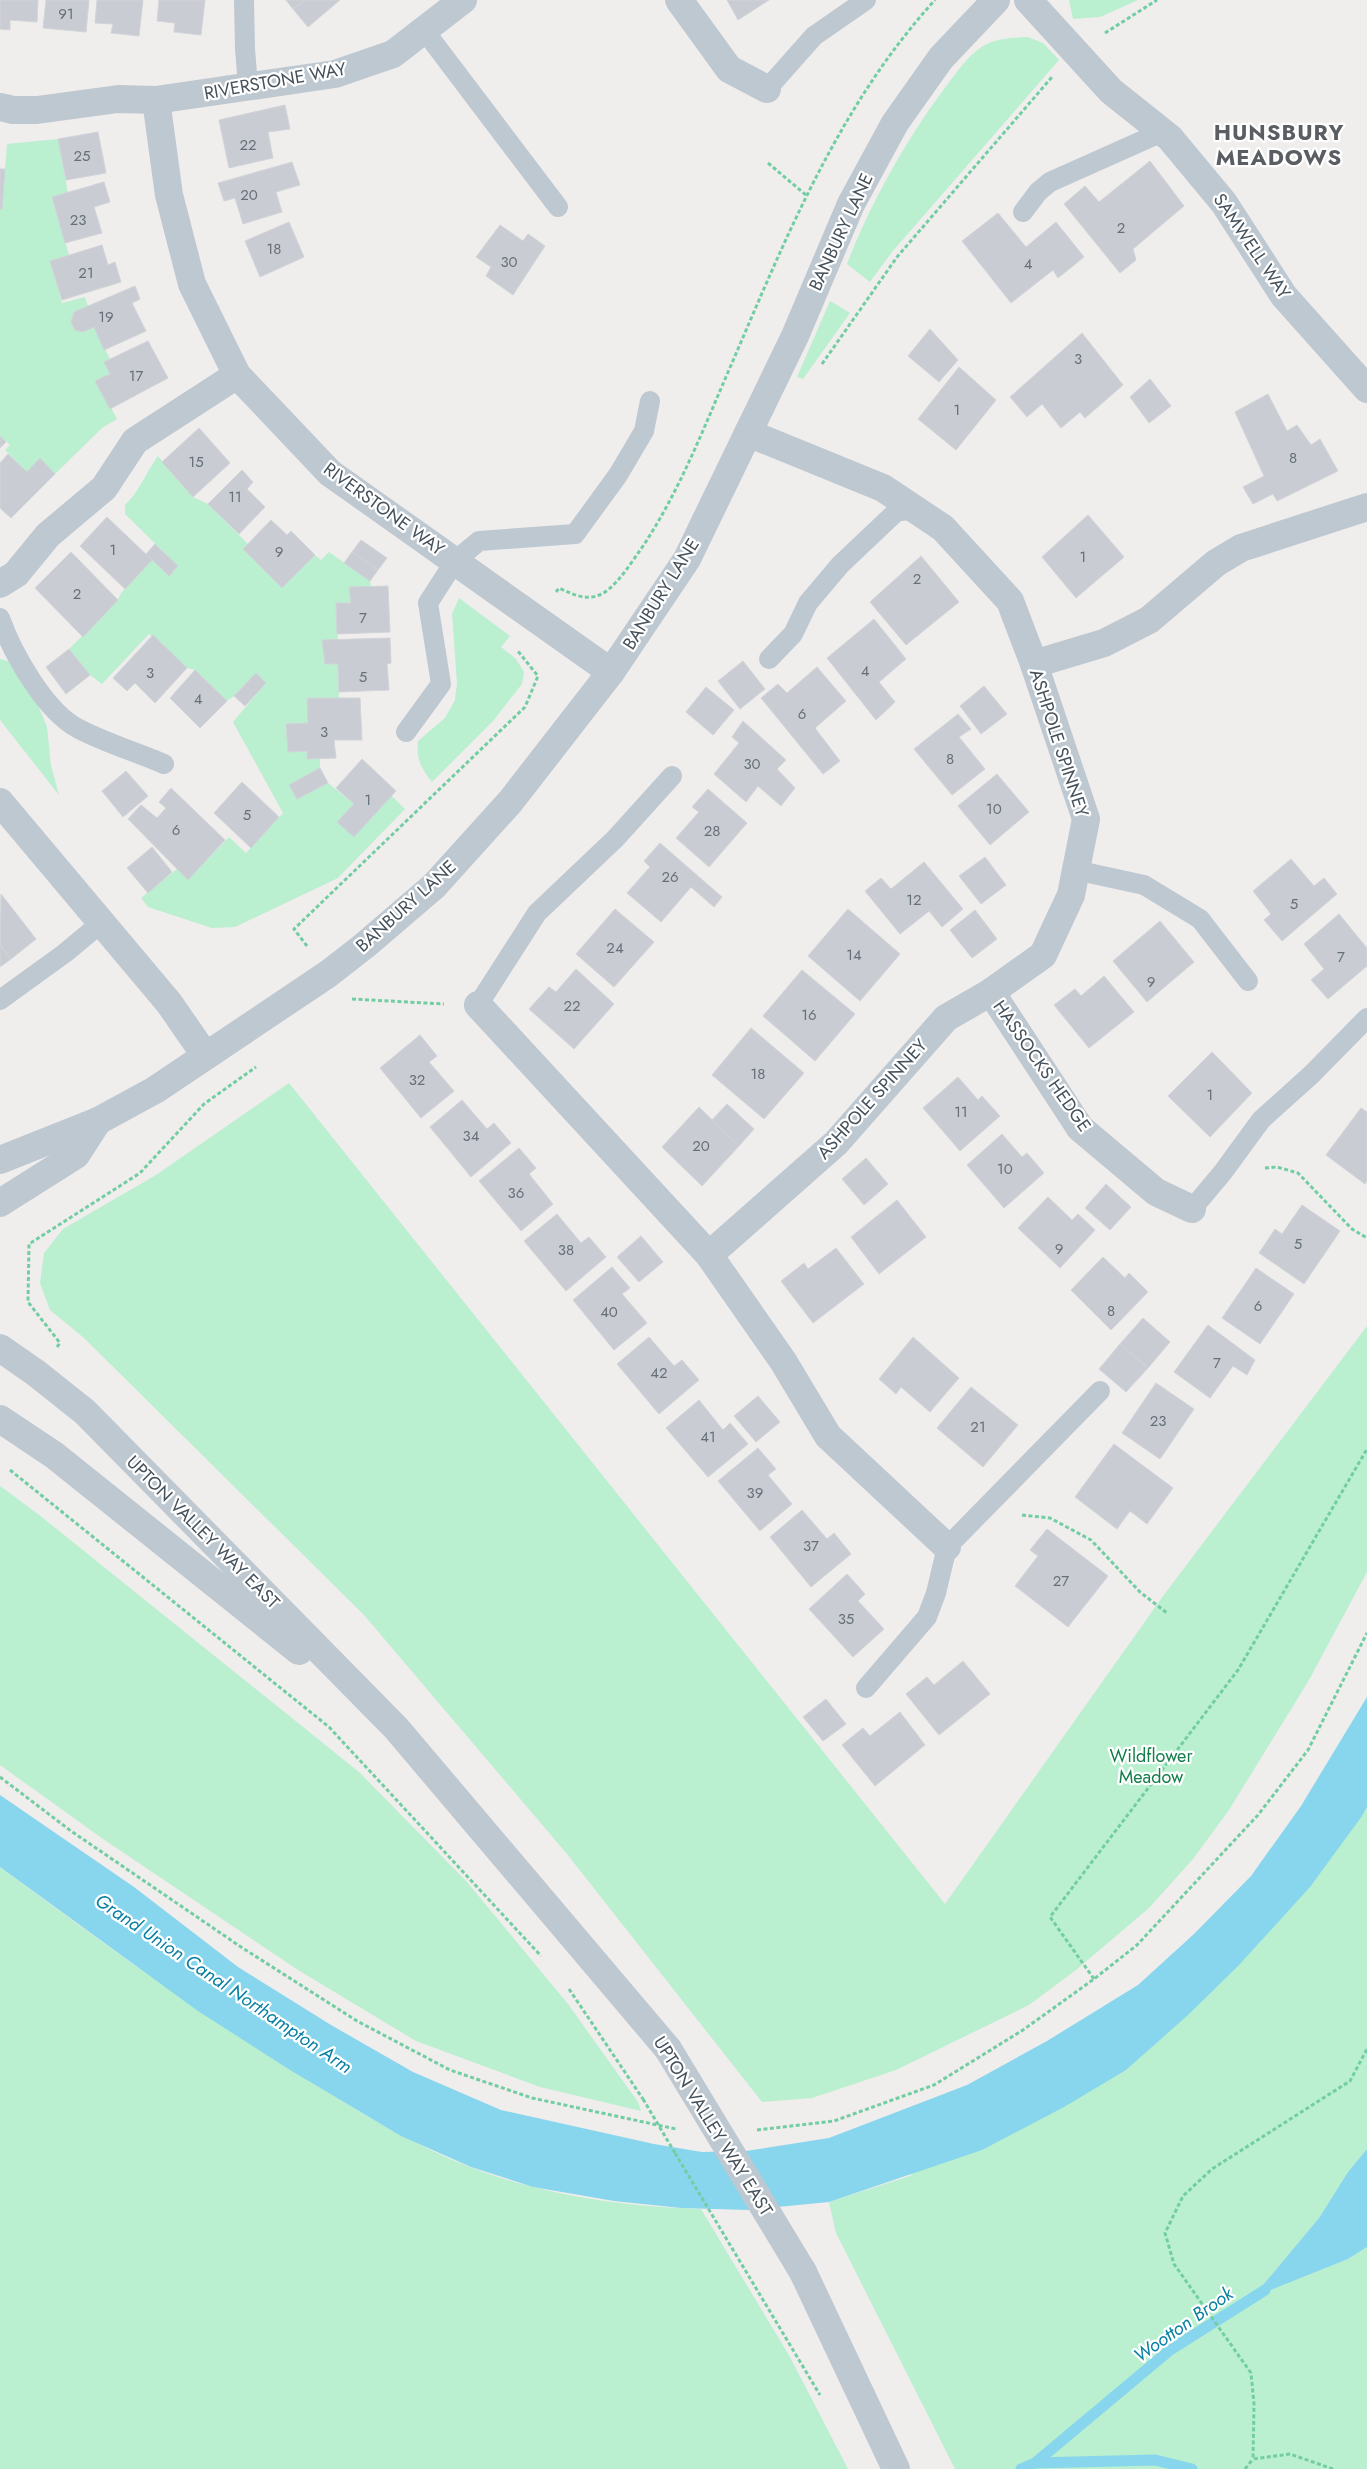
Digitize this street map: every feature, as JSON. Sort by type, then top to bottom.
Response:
[{"type":"street","name":"RIVERSTONE WAY","points":[[0,107],[13,110],[37,110],[118,99],[156,100],[335,74],[393,54],[463,0]]},
{"type":"street","points":[[679,0],[729,69],[767,89]]},
{"type":"street","name":"BANBURY LANE","points":[[0,1160],[98,1121],[156,1090],[328,974],[434,886],[510,802],[611,672],[687,559],[795,336],[851,204],[895,122],[940,58],[996,0]]},
{"type":"street","name":"SAMWELL WAY","points":[[1028,0],[1111,91],[1162,132],[1224,203],[1284,296],[1367,389]]},
{"type":"street","name":"RIVERSTONE WAY","points":[[156,100],[169,195],[192,284],[237,375],[330,473],[611,672]]},
{"type":"street","points":[[0,584],[16,574],[48,535],[104,488],[135,441],[237,375]]},
{"type":"street","name":"ASHPOLE SPINNEY","points":[[709,1256],[836,1143],[946,1018],[991,992],[1042,955],[1071,895],[1086,819],[1034,664],[1010,601],[943,528],[883,488],[748,433]]},
{"type":"street","points":[[1034,664],[1104,643],[1150,620],[1216,563],[1241,548],[1367,506]]},
{"type":"street","points":[[0,802],[169,1003],[205,1056]]},
{"type":"street","name":"HASSOCKS HEDGE","points":[[991,992],[1080,1128],[1156,1192],[1192,1210]]},
{"type":"street","points":[[478,1005],[513,1046],[709,1256],[782,1361],[828,1436],[947,1547]]},
{"type":"street","name":"BANBURY LANE","points":[[5,1205],[76,1155],[98,1121]]},
{"type":"street","name":"UPTON VALLEY WAY EAST","points":[[0,1348],[36,1373],[85,1412],[396,1728],[668,2049],[803,2272],[896,2469]]},
{"type":"street","name":"UPTON VALLEY WAY EAST","points":[[0,1419],[54,1455],[396,1728]]},
{"type":"lane","points":[[244,0],[248,86]]},
{"type":"lane","points":[[767,89],[814,36],[866,0]]},
{"type":"lane","points":[[424,30],[558,207]]},
{"type":"lane","points":[[1023,212],[1038,192],[1050,182],[1162,132]]},
{"type":"lane","points":[[406,732],[441,684],[428,603],[455,562],[479,541],[575,534],[618,475],[644,431],[650,401]]},
{"type":"lane","points":[[769,659],[793,634],[808,603],[840,565],[896,512],[914,509]]},
{"type":"lane","points":[[0,618],[20,664],[56,711],[77,728],[164,764]]},
{"type":"lane","points":[[478,1005],[537,913],[615,839],[672,776]]},
{"type":"lane","points":[[1075,870],[1144,885],[1200,919],[1248,981]]},
{"type":"lane","points":[[0,1000],[65,953],[101,923]]},
{"type":"lane","points":[[1192,1210],[1223,1172],[1260,1120],[1312,1074],[1367,1018]]},
{"type":"lane","points":[[866,1688],[927,1617],[936,1593],[947,1547],[1100,1391]]},
{"type":"path","points":[[536,618],[559,588],[578,597],[592,598],[607,590],[627,570],[649,536],[678,488],[806,195],[833,142],[860,99],[913,24],[935,0]]},
{"type":"path","points":[[818,371],[897,257],[1020,111],[1076,52],[1157,0]]},
{"type":"path","points":[[768,163],[806,195]]},
{"type":"path","points":[[349,999],[478,1005]]},
{"type":"path","points":[[1258,1168],[1277,1167],[1298,1172],[1352,1229],[1367,1238]]},
{"type":"path","points":[[1094,1980],[1050,1917],[1238,1670],[1367,1449]]},
{"type":"path","points":[[6,1467],[329,1727],[543,1959]]},
{"type":"path","points":[[1012,1513],[1050,1518],[1091,1540],[1140,1592],[1167,1613]]},
{"type":"path","points":[[749,2130],[768,2130],[834,2120],[934,2085],[1024,2030],[1094,1980],[1137,1945],[1160,1922],[1258,1815],[1308,1750],[1367,1633]]},
{"type":"path","points":[[0,1777],[70,1831],[241,1947],[357,2021],[450,2070],[532,2098],[604,2115],[683,2130]]},
{"type":"path","points":[[568,1988],[643,2099],[825,2402]]},
{"type":"path","points":[[1246,2469],[1253,2459],[1254,2404],[1250,2373],[1174,2264],[1165,2233],[1183,2196],[1212,2169],[1350,2081],[1367,2049]]},
{"type":"path","points":[[1253,2459],[1290,2454],[1332,2469]]},
{"type":"green space","points":[[1069,0],[1138,0],[1100,17],[1073,19]]},
{"type":"green space","points":[[1028,37],[1043,43],[1059,60],[892,252],[870,282],[847,264],[867,217],[891,171],[932,105],[966,60],[980,48],[997,40]]},
{"type":"green space","points":[[58,139],[68,193],[52,198],[69,255],[51,261],[62,303],[85,297],[88,306],[74,312],[71,322],[75,330],[83,332],[94,327],[110,359],[104,362],[110,374],[96,381],[117,419],[102,428],[55,474],[27,472],[5,450],[10,445],[0,436],[0,209],[2,209],[7,144]]},
{"type":"green space","points":[[830,301],[850,313],[803,379],[797,377]]},
{"type":"green space","points":[[158,456],[193,497],[208,504],[248,544],[243,549],[315,555],[321,560],[329,552],[370,581],[371,587],[349,588],[351,603],[336,603],[338,640],[322,640],[325,664],[338,664],[339,698],[307,698],[308,723],[286,724],[288,752],[307,751],[307,759],[320,759],[320,768],[290,786],[297,799],[328,783],[354,804],[391,795],[405,809],[338,878],[235,927],[212,928],[148,907],[141,898],[177,869],[188,880],[229,837],[246,853],[283,813],[233,722],[266,683],[256,673],[227,701],[195,670],[187,668],[149,634],[102,684],[90,675],[69,649],[118,600],[121,593],[152,560],[169,576],[178,566],[125,514],[125,505],[135,494]]},
{"type":"green space","points":[[459,598],[510,636],[501,647],[516,659],[524,672],[522,684],[493,721],[432,782],[420,763],[418,741],[445,718],[455,700],[457,683],[452,614]]},
{"type":"green space","points":[[0,659],[8,661],[36,700],[47,727],[51,766],[59,795],[0,720]]},
{"type":"green space","name":"Wildflower Meadow","points":[[289,1083],[945,1904],[1163,1596],[1367,1326],[1367,1572],[1309,1680],[1229,1810],[1193,1859],[1149,1908],[1076,1970],[1029,2005],[896,2070],[812,2098],[762,2102],[567,1854],[364,1615],[84,1338],[50,1310],[40,1283],[44,1253],[63,1229],[156,1175]]},
{"type":"green space","points":[[0,1486],[38,1514],[359,1772],[467,1882],[568,2004],[638,2102],[641,2111],[540,2087],[416,2041],[298,1970],[103,1839],[0,1765]]},
{"type":"green space","points":[[1367,1807],[1367,2149],[1348,2172],[1319,2218],[1254,2296],[1348,2259],[1367,2247],[1367,2469],[955,2469],[836,2233],[829,2202],[910,2176],[1362,1816]]},
{"type":"green space","points":[[0,1867],[121,1955],[244,2040],[363,2114],[451,2160],[497,2177],[584,2198],[643,2206],[701,2209],[790,2357],[848,2469],[0,2469]]},
{"type":"water","name":"Grand Union Canal Northampton Arm","points":[[1367,1697],[1367,1807],[1362,1816],[1310,1887],[1239,1965],[1188,2015],[1126,2070],[1064,2107],[982,2150],[829,2202],[748,2210],[681,2208],[614,2201],[533,2187],[471,2167],[401,2136],[290,2070],[198,2011],[0,1867],[0,1795],[134,1887],[238,1967],[331,2025],[413,2072],[501,2110],[654,2144],[702,2152],[746,2151],[829,2138],[967,2085],[1047,2041],[1138,1985],[1194,1934],[1251,1876],[1301,1806]]},
{"type":"water","points":[[1367,2149],[1367,2247],[1348,2259],[1253,2297],[1319,2218],[1348,2172]]},
{"type":"building","points":[[0,0],[38,0],[37,22],[10,20],[10,30],[0,29]]},
{"type":"building","points":[[46,0],[89,0],[86,32],[43,28]]},
{"type":"building","points":[[97,0],[143,0],[139,36],[111,33],[113,24],[95,23]]},
{"type":"building","points":[[159,0],[205,0],[201,35],[174,32],[175,23],[157,21]]},
{"type":"building","points":[[286,0],[305,0],[293,9]]},
{"type":"building","points":[[305,0],[340,0],[308,27],[293,9]]},
{"type":"building","points":[[727,0],[769,0],[738,20]]},
{"type":"building","points":[[285,105],[290,129],[268,132],[273,158],[229,168],[219,120]]},
{"type":"building","points":[[98,132],[106,173],[66,180],[58,139]]},
{"type":"building","points":[[1150,161],[1184,206],[1133,249],[1136,260],[1120,273],[1064,204],[1085,186],[1099,202]]},
{"type":"building","points":[[292,162],[300,185],[276,192],[282,212],[243,224],[235,198],[224,201],[218,183]]},
{"type":"building","points":[[0,169],[5,169],[2,209],[0,209]]},
{"type":"building","points":[[104,182],[110,202],[94,207],[102,233],[65,243],[52,197]]},
{"type":"building","points":[[998,213],[1026,247],[1056,222],[1084,257],[1058,278],[1053,270],[1011,303],[962,241]]},
{"type":"building","points":[[289,222],[304,257],[260,277],[245,241]]},
{"type":"building","points":[[500,225],[523,241],[528,234],[545,246],[513,295],[486,276],[491,267],[476,257]]},
{"type":"building","points":[[102,245],[108,265],[115,262],[121,282],[62,300],[50,261]]},
{"type":"building","points":[[135,286],[140,299],[132,303],[146,331],[104,350],[94,327],[83,332],[75,330],[71,322],[74,312]]},
{"type":"building","points":[[930,329],[958,360],[939,382],[908,356]]},
{"type":"building","points":[[1082,333],[1123,385],[1085,418],[1080,412],[1061,428],[1042,404],[1027,417],[1010,397]]},
{"type":"building","points":[[148,341],[168,378],[110,409],[95,381],[110,374],[104,362]]},
{"type":"building","points":[[959,367],[996,400],[956,450],[918,419]]},
{"type":"building","points":[[1150,379],[1171,406],[1149,423],[1130,397]]},
{"type":"building","points":[[1268,394],[1287,431],[1297,425],[1311,445],[1320,439],[1338,471],[1277,501],[1273,494],[1253,504],[1243,487],[1264,476],[1235,412]]},
{"type":"building","points":[[199,428],[230,463],[193,497],[162,462]]},
{"type":"building","points":[[0,436],[6,442],[0,448]]},
{"type":"building","points":[[8,454],[27,472],[40,458],[55,474],[11,518],[0,508],[0,463]]},
{"type":"building","points":[[242,470],[253,482],[247,489],[265,507],[239,534],[208,504]]},
{"type":"building","points":[[1088,515],[1124,557],[1076,598],[1042,557]]},
{"type":"building","points":[[107,517],[152,560],[125,589],[80,546]]},
{"type":"building","points":[[271,520],[287,535],[291,531],[315,555],[282,588],[243,549]]},
{"type":"building","points":[[361,540],[387,558],[378,570],[352,552]]},
{"type":"building","points":[[155,544],[178,566],[169,576],[146,554]]},
{"type":"building","points":[[71,552],[118,600],[83,637],[35,588]]},
{"type":"building","points":[[352,552],[378,570],[370,581],[344,563]]},
{"type":"building","points":[[921,556],[959,602],[906,645],[870,602]]},
{"type":"building","points":[[388,586],[390,632],[337,634],[336,603],[351,603],[349,587]]},
{"type":"building","points":[[874,619],[906,659],[879,682],[895,702],[876,720],[827,658]]},
{"type":"building","points":[[153,635],[187,668],[155,703],[135,683],[127,691],[113,678]]},
{"type":"building","points":[[390,638],[391,663],[387,664],[389,690],[339,692],[338,664],[325,664],[322,640]]},
{"type":"building","points":[[69,649],[90,675],[66,694],[46,667]]},
{"type":"building","points":[[743,661],[765,689],[740,709],[718,681]]},
{"type":"building","points":[[817,667],[846,701],[815,728],[840,761],[823,774],[761,698],[778,684],[787,693]]},
{"type":"building","points":[[195,670],[227,701],[200,728],[170,698]]},
{"type":"building","points":[[256,673],[266,683],[245,706],[234,696]]},
{"type":"building","points":[[984,686],[1007,714],[981,734],[960,706]]},
{"type":"building","points":[[706,687],[734,710],[713,735],[686,712]]},
{"type":"building","points":[[307,698],[360,698],[362,740],[334,740],[336,758],[307,759],[307,751],[288,752],[286,724],[308,723]]},
{"type":"building","points":[[958,714],[971,729],[959,737],[985,769],[952,795],[914,749]]},
{"type":"building","points":[[743,721],[786,760],[777,769],[795,788],[781,806],[758,786],[746,802],[714,774],[739,743],[732,737]]},
{"type":"building","points":[[362,759],[396,791],[354,837],[337,822],[354,804],[336,788]]},
{"type":"building","points":[[320,768],[328,783],[297,799],[289,785]]},
{"type":"building","points":[[126,771],[148,796],[123,817],[102,791]]},
{"type":"building","points":[[997,774],[1029,812],[990,845],[958,806]]},
{"type":"building","points":[[242,782],[279,817],[251,848],[214,813]]},
{"type":"building","points":[[171,788],[225,840],[188,880],[128,819],[141,805],[157,818],[166,808],[159,802]]},
{"type":"building","points":[[708,789],[747,823],[709,867],[676,838],[699,812],[692,807]]},
{"type":"building","points":[[660,843],[722,897],[714,907],[691,887],[661,922],[627,893],[650,867],[644,861]]},
{"type":"building","points":[[152,847],[172,872],[148,893],[127,868]]},
{"type":"building","points":[[985,857],[1006,885],[981,904],[959,876]]},
{"type":"building","points":[[1291,859],[1314,886],[1324,878],[1337,894],[1282,941],[1264,920],[1271,914],[1253,891]]},
{"type":"building","points":[[924,862],[963,909],[942,927],[929,911],[900,934],[865,891],[881,878],[891,889]]},
{"type":"building","points":[[1,894],[36,939],[11,959],[0,945]]},
{"type":"building","points":[[615,909],[654,942],[614,987],[576,954]]},
{"type":"building","points":[[848,909],[900,954],[860,1001],[808,956]]},
{"type":"building","points":[[975,910],[997,939],[972,958],[950,930]]},
{"type":"building","points":[[1339,914],[1367,948],[1367,966],[1328,999],[1311,980],[1324,969],[1304,944]]},
{"type":"building","points":[[1160,921],[1194,962],[1147,1002],[1113,961]]},
{"type":"building","points":[[0,945],[11,959],[0,967]]},
{"type":"building","points":[[576,969],[614,1004],[574,1049],[529,1009],[549,987],[556,992]]},
{"type":"building","points":[[802,970],[855,1014],[815,1061],[763,1016]]},
{"type":"building","points":[[1104,976],[1134,1012],[1089,1048],[1054,1005],[1075,989],[1081,996]]},
{"type":"building","points":[[751,1028],[804,1073],[764,1119],[712,1075]]},
{"type":"building","points":[[420,1035],[437,1056],[429,1062],[454,1091],[421,1118],[380,1068]]},
{"type":"building","points":[[1212,1052],[1252,1093],[1210,1137],[1168,1096]]},
{"type":"building","points":[[958,1077],[978,1100],[982,1096],[1000,1116],[960,1151],[923,1108]]},
{"type":"building","points":[[462,1100],[487,1129],[494,1123],[511,1143],[471,1177],[430,1127]]},
{"type":"building","points":[[727,1104],[754,1129],[739,1146],[712,1120]]},
{"type":"building","points":[[699,1107],[739,1146],[702,1186],[662,1147]]},
{"type":"building","points":[[1361,1108],[1367,1112],[1367,1181],[1365,1184],[1326,1155]]},
{"type":"building","points":[[1002,1134],[1022,1157],[1027,1153],[1044,1173],[1004,1208],[967,1165]]},
{"type":"building","points":[[519,1148],[536,1168],[529,1174],[553,1204],[521,1231],[479,1181]]},
{"type":"building","points":[[866,1158],[888,1184],[864,1205],[842,1179]]},
{"type":"building","points":[[1106,1184],[1131,1207],[1110,1230],[1085,1208]]},
{"type":"building","points":[[1048,1197],[1072,1220],[1078,1214],[1095,1230],[1060,1268],[1018,1228]]},
{"type":"building","points":[[897,1200],[926,1237],[879,1274],[851,1237]]},
{"type":"building","points":[[1302,1205],[1340,1231],[1304,1284],[1259,1253],[1275,1229],[1282,1234]]},
{"type":"building","points":[[557,1214],[581,1243],[589,1237],[606,1257],[566,1291],[524,1241]]},
{"type":"building","points":[[641,1236],[663,1262],[639,1282],[617,1257]]},
{"type":"building","points":[[836,1248],[864,1284],[813,1323],[781,1281],[804,1263],[808,1269]]},
{"type":"building","points":[[1103,1257],[1125,1278],[1129,1273],[1148,1292],[1111,1330],[1071,1290]]},
{"type":"building","points":[[612,1267],[630,1288],[622,1294],[647,1323],[614,1350],[573,1300]]},
{"type":"building","points":[[1256,1268],[1294,1294],[1260,1344],[1222,1318]]},
{"type":"building","points":[[1143,1318],[1170,1342],[1148,1368],[1120,1344]]},
{"type":"building","points":[[1208,1325],[1255,1360],[1247,1375],[1233,1366],[1210,1398],[1174,1372]]},
{"type":"building","points":[[649,1337],[674,1366],[682,1360],[699,1380],[659,1414],[617,1364]]},
{"type":"building","points":[[913,1337],[959,1378],[930,1412],[901,1387],[896,1394],[879,1379]]},
{"type":"building","points":[[1120,1344],[1148,1368],[1126,1392],[1099,1369]]},
{"type":"building","points":[[1156,1383],[1194,1409],[1160,1459],[1122,1433]]},
{"type":"building","points":[[971,1387],[1018,1425],[983,1467],[937,1428]]},
{"type":"building","points":[[758,1396],[780,1422],[756,1442],[734,1416]]},
{"type":"building","points":[[699,1400],[723,1430],[730,1423],[748,1444],[708,1477],[666,1428]]},
{"type":"building","points":[[1114,1444],[1173,1488],[1147,1524],[1130,1511],[1117,1529],[1075,1497]]},
{"type":"building","points":[[758,1448],[776,1469],[768,1475],[792,1504],[760,1531],[718,1481]]},
{"type":"building","points":[[802,1510],[827,1539],[834,1533],[851,1554],[811,1587],[770,1537]]},
{"type":"building","points":[[1047,1529],[1108,1576],[1068,1627],[1015,1586],[1038,1556],[1030,1550]]},
{"type":"building","points":[[847,1574],[865,1594],[858,1601],[884,1629],[853,1657],[809,1609]]},
{"type":"building","points":[[963,1661],[990,1694],[939,1735],[906,1694],[927,1677],[934,1685]]},
{"type":"building","points":[[826,1699],[846,1724],[823,1741],[803,1717]]},
{"type":"building","points":[[900,1712],[925,1745],[875,1786],[842,1745],[863,1728],[870,1736]]},
{"type":"waterway","name":"Wootton Brook","points":[[1021,2469],[1035,2463],[1170,2350],[1265,2290]]},
{"type":"waterway","points":[[1035,2463],[1155,2460],[1192,2469]]},
{"type":"district","name":"HUNSBURY MEADOWS","points":[[1279,144]]}]
